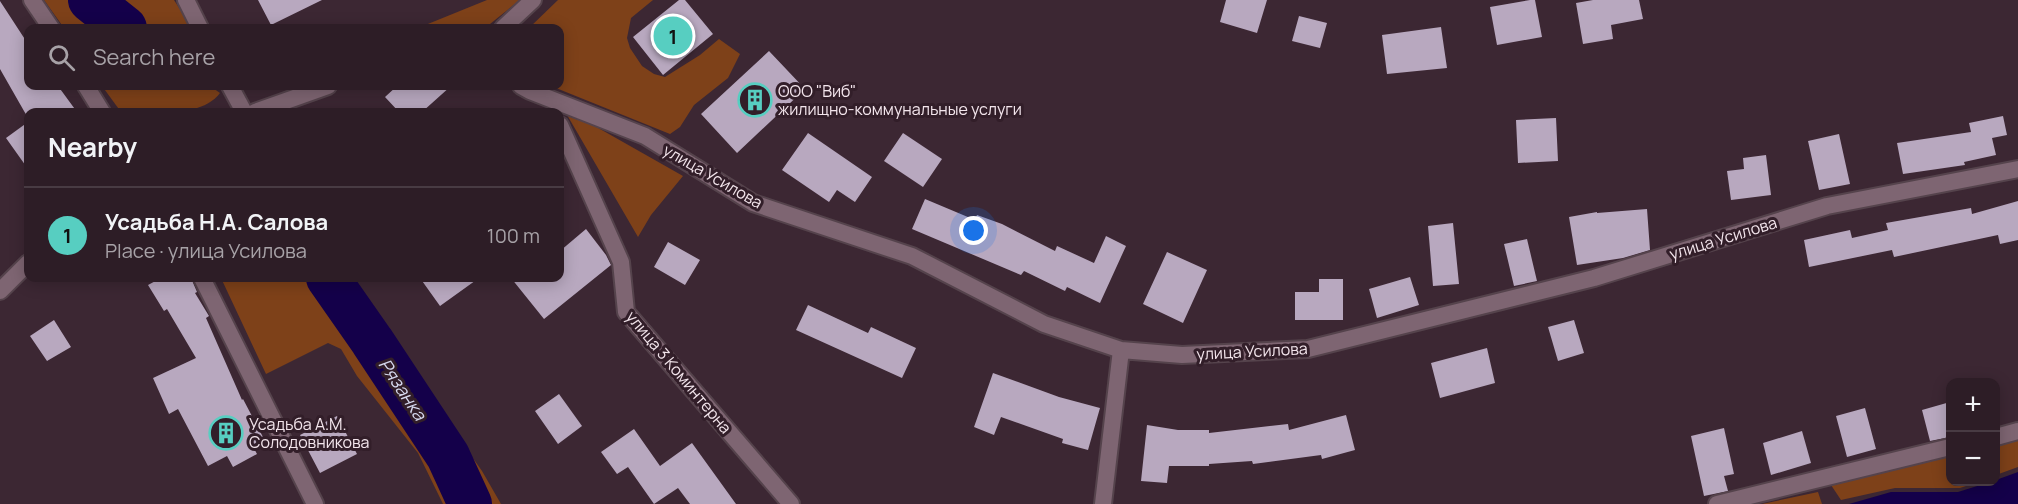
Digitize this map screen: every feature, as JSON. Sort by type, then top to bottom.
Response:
[{"type":"street","points":[[32,0],[48,24]]},
{"type":"street","points":[[186,0],[198,24]]},
{"type":"street","points":[[507,24],[533,0]]},
{"type":"street","points":[[88,90],[100,108]]},
{"type":"street","points":[[232,90],[242,108]]},
{"type":"street","points":[[266,108],[317,90]]},
{"type":"street","name":"улица Усилова","points":[[527,90],[551,105]]},
{"type":"street","name":"улица Усилова","points":[[564,109],[645,136],[753,203],[912,256],[1044,324],[1122,350],[1182,355],[1308,349],[1594,278],[1827,206],[2018,169]]},
{"type":"street","name":"улица 3 Коминтерна","points":[[564,133],[621,262],[626,312],[791,504]]},
{"type":"street","points":[[0,291],[24,267]]},
{"type":"street","points":[[204,282],[315,504]]},
{"type":"street","points":[[1103,504],[1122,350]]},
{"type":"street","points":[[2000,436],[2018,431]]},
{"type":"street","points":[[1717,504],[1946,448]]},
{"type":"shaded area","points":[[44,0],[174,0],[189,24],[61,24]]},
{"type":"shaded area","points":[[487,0],[520,0],[490,24],[428,24]]},
{"type":"shaded area","points":[[558,0],[653,0],[631,18],[627,38],[630,48],[642,66],[654,74],[665,77],[700,55],[719,39],[740,54],[728,78],[694,105],[680,127],[670,134],[561,90],[564,90],[564,24],[533,24]]},
{"type":"shaded area","points":[[105,90],[216,90],[220,93],[212,101],[197,108],[118,108]]},
{"type":"shaded area","points":[[564,109],[683,176],[651,215],[638,237]]},
{"type":"shaded area","points":[[223,282],[326,282],[369,357],[408,373],[420,383],[482,471],[501,504],[443,504],[418,453],[357,376],[341,349],[328,343],[266,374]]},
{"type":"shaded area","points":[[2018,440],[2018,467],[2000,474],[2000,445]]},
{"type":"shaded area","points":[[1946,457],[1946,486],[1966,486],[1960,488],[1895,488],[1841,500],[1831,485]]},
{"type":"shaded area","points":[[2018,472],[2018,504],[1849,504],[1891,492],[1958,492],[1977,486],[2000,486],[2000,479]]},
{"type":"shaded area","points":[[1818,492],[1822,504],[1762,504]]},
{"type":"building","points":[[258,0],[322,0],[273,24],[270,24]]},
{"type":"building","points":[[679,0],[685,0],[713,34],[663,75],[633,37]]},
{"type":"building","points":[[1226,0],[1267,0],[1257,33],[1220,22]]},
{"type":"building","points":[[1535,0],[1542,37],[1497,45],[1490,7]]},
{"type":"building","points":[[1593,0],[1639,0],[1643,19],[1611,25],[1613,39],[1583,44],[1576,3]]},
{"type":"building","points":[[0,1],[24,38],[24,90],[61,90],[74,108],[24,108],[24,111],[0,69]]},
{"type":"building","points":[[1299,16],[1327,23],[1320,48],[1292,41]]},
{"type":"building","points":[[1441,27],[1447,68],[1387,74],[1382,35]]},
{"type":"building","name":"ООО \"Виб\" жилищно-коммунальные услуги","points":[[769,51],[805,89],[737,153],[701,114]]},
{"type":"building","points":[[393,90],[447,90],[426,108],[395,108],[385,97]]},
{"type":"building","points":[[2003,116],[2007,135],[1992,138],[1996,155],[1964,162],[1965,165],[1903,174],[1897,143],[1971,132],[1969,123]]},
{"type":"building","points":[[1556,118],[1558,161],[1518,163],[1516,120]]},
{"type":"building","points":[[24,125],[24,163],[6,138]]},
{"type":"building","points":[[808,133],[872,177],[855,202],[837,190],[829,202],[782,170]]},
{"type":"building","points":[[903,133],[942,159],[923,187],[884,161]]},
{"type":"building","points":[[1839,134],[1850,184],[1819,190],[1808,141]]},
{"type":"building","points":[[1766,155],[1771,195],[1731,200],[1727,171],[1744,169],[1743,158]]},
{"type":"building","points":[[925,199],[975,220],[977,215],[1002,224],[1055,251],[1057,246],[1094,263],[1106,236],[1126,246],[1100,303],[1067,287],[1065,291],[1024,271],[1021,275],[912,229]]},
{"type":"building","points":[[2018,201],[2018,240],[2000,244],[1998,235],[1894,257],[1892,250],[1809,267],[1804,240],[1850,230],[1852,238],[1888,230],[1886,223],[1971,208],[1972,214]]},
{"type":"building","points":[[1647,209],[1650,250],[1623,258],[1577,265],[1569,217],[1597,212]]},
{"type":"building","points":[[1453,223],[1459,284],[1433,286],[1428,226]]},
{"type":"building","points":[[586,229],[611,265],[544,319],[514,282],[564,282],[564,248]]},
{"type":"building","points":[[1527,239],[1537,281],[1514,286],[1504,244]]},
{"type":"building","points":[[668,242],[700,260],[685,285],[654,267]]},
{"type":"building","points":[[1167,252],[1207,270],[1183,323],[1143,304]]},
{"type":"building","points":[[1410,277],[1419,305],[1377,318],[1369,289]]},
{"type":"building","points":[[1319,279],[1343,279],[1343,320],[1295,320],[1295,292],[1319,292]]},
{"type":"building","points":[[154,282],[193,282],[197,292],[195,293],[209,316],[206,318],[242,400],[264,439],[252,445],[257,454],[233,467],[227,456],[208,466],[178,409],[169,414],[153,378],[196,358],[167,309],[164,311],[148,285]]},
{"type":"building","points":[[423,282],[473,282],[440,306]]},
{"type":"building","points":[[808,305],[868,333],[871,327],[916,348],[902,378],[796,330]]},
{"type":"building","points":[[54,320],[71,347],[47,361],[30,336]]},
{"type":"building","points":[[1574,320],[1584,353],[1558,361],[1548,327]]},
{"type":"building","points":[[1487,348],[1495,383],[1440,398],[1431,363]]},
{"type":"building","points":[[993,373],[1059,397],[1100,408],[1088,450],[1062,443],[1063,439],[1001,417],[994,435],[974,427]]},
{"type":"building","points":[[559,394],[582,426],[558,444],[535,411]]},
{"type":"building","points":[[1946,403],[1946,438],[1930,441],[1922,410]]},
{"type":"building","points":[[1865,408],[1876,449],[1847,457],[1836,416]]},
{"type":"building","points":[[1346,415],[1355,450],[1322,459],[1321,455],[1253,464],[1252,461],[1209,464],[1209,466],[1169,466],[1167,483],[1141,481],[1147,425],[1178,430],[1209,430],[1209,433],[1288,424],[1289,430]]},
{"type":"building","points":[[337,416],[357,454],[320,473],[300,435]]},
{"type":"building","points":[[1724,428],[1734,474],[1724,476],[1728,491],[1704,496],[1691,436]]},
{"type":"building","points":[[634,429],[660,466],[692,443],[736,504],[690,504],[678,488],[654,504],[628,467],[617,474],[601,452]]},
{"type":"building","points":[[1802,431],[1811,463],[1771,475],[1763,443]]},
{"type":"waterway","name":"Рязанка","points":[[90,0],[120,24]]},
{"type":"waterway","name":"Рязанка","points":[[331,282],[448,456],[470,504]]},
{"type":"place","name":"Усадьба Н.А. Салова","points":[[673,36]]},
{"type":"place","name":"ООО \"Виб\" жилищно-коммунальные услуги","points":[[755,100]]},
{"type":"place","name":"Усадьба А.М. Солодовникова","points":[[226,433]]}]
